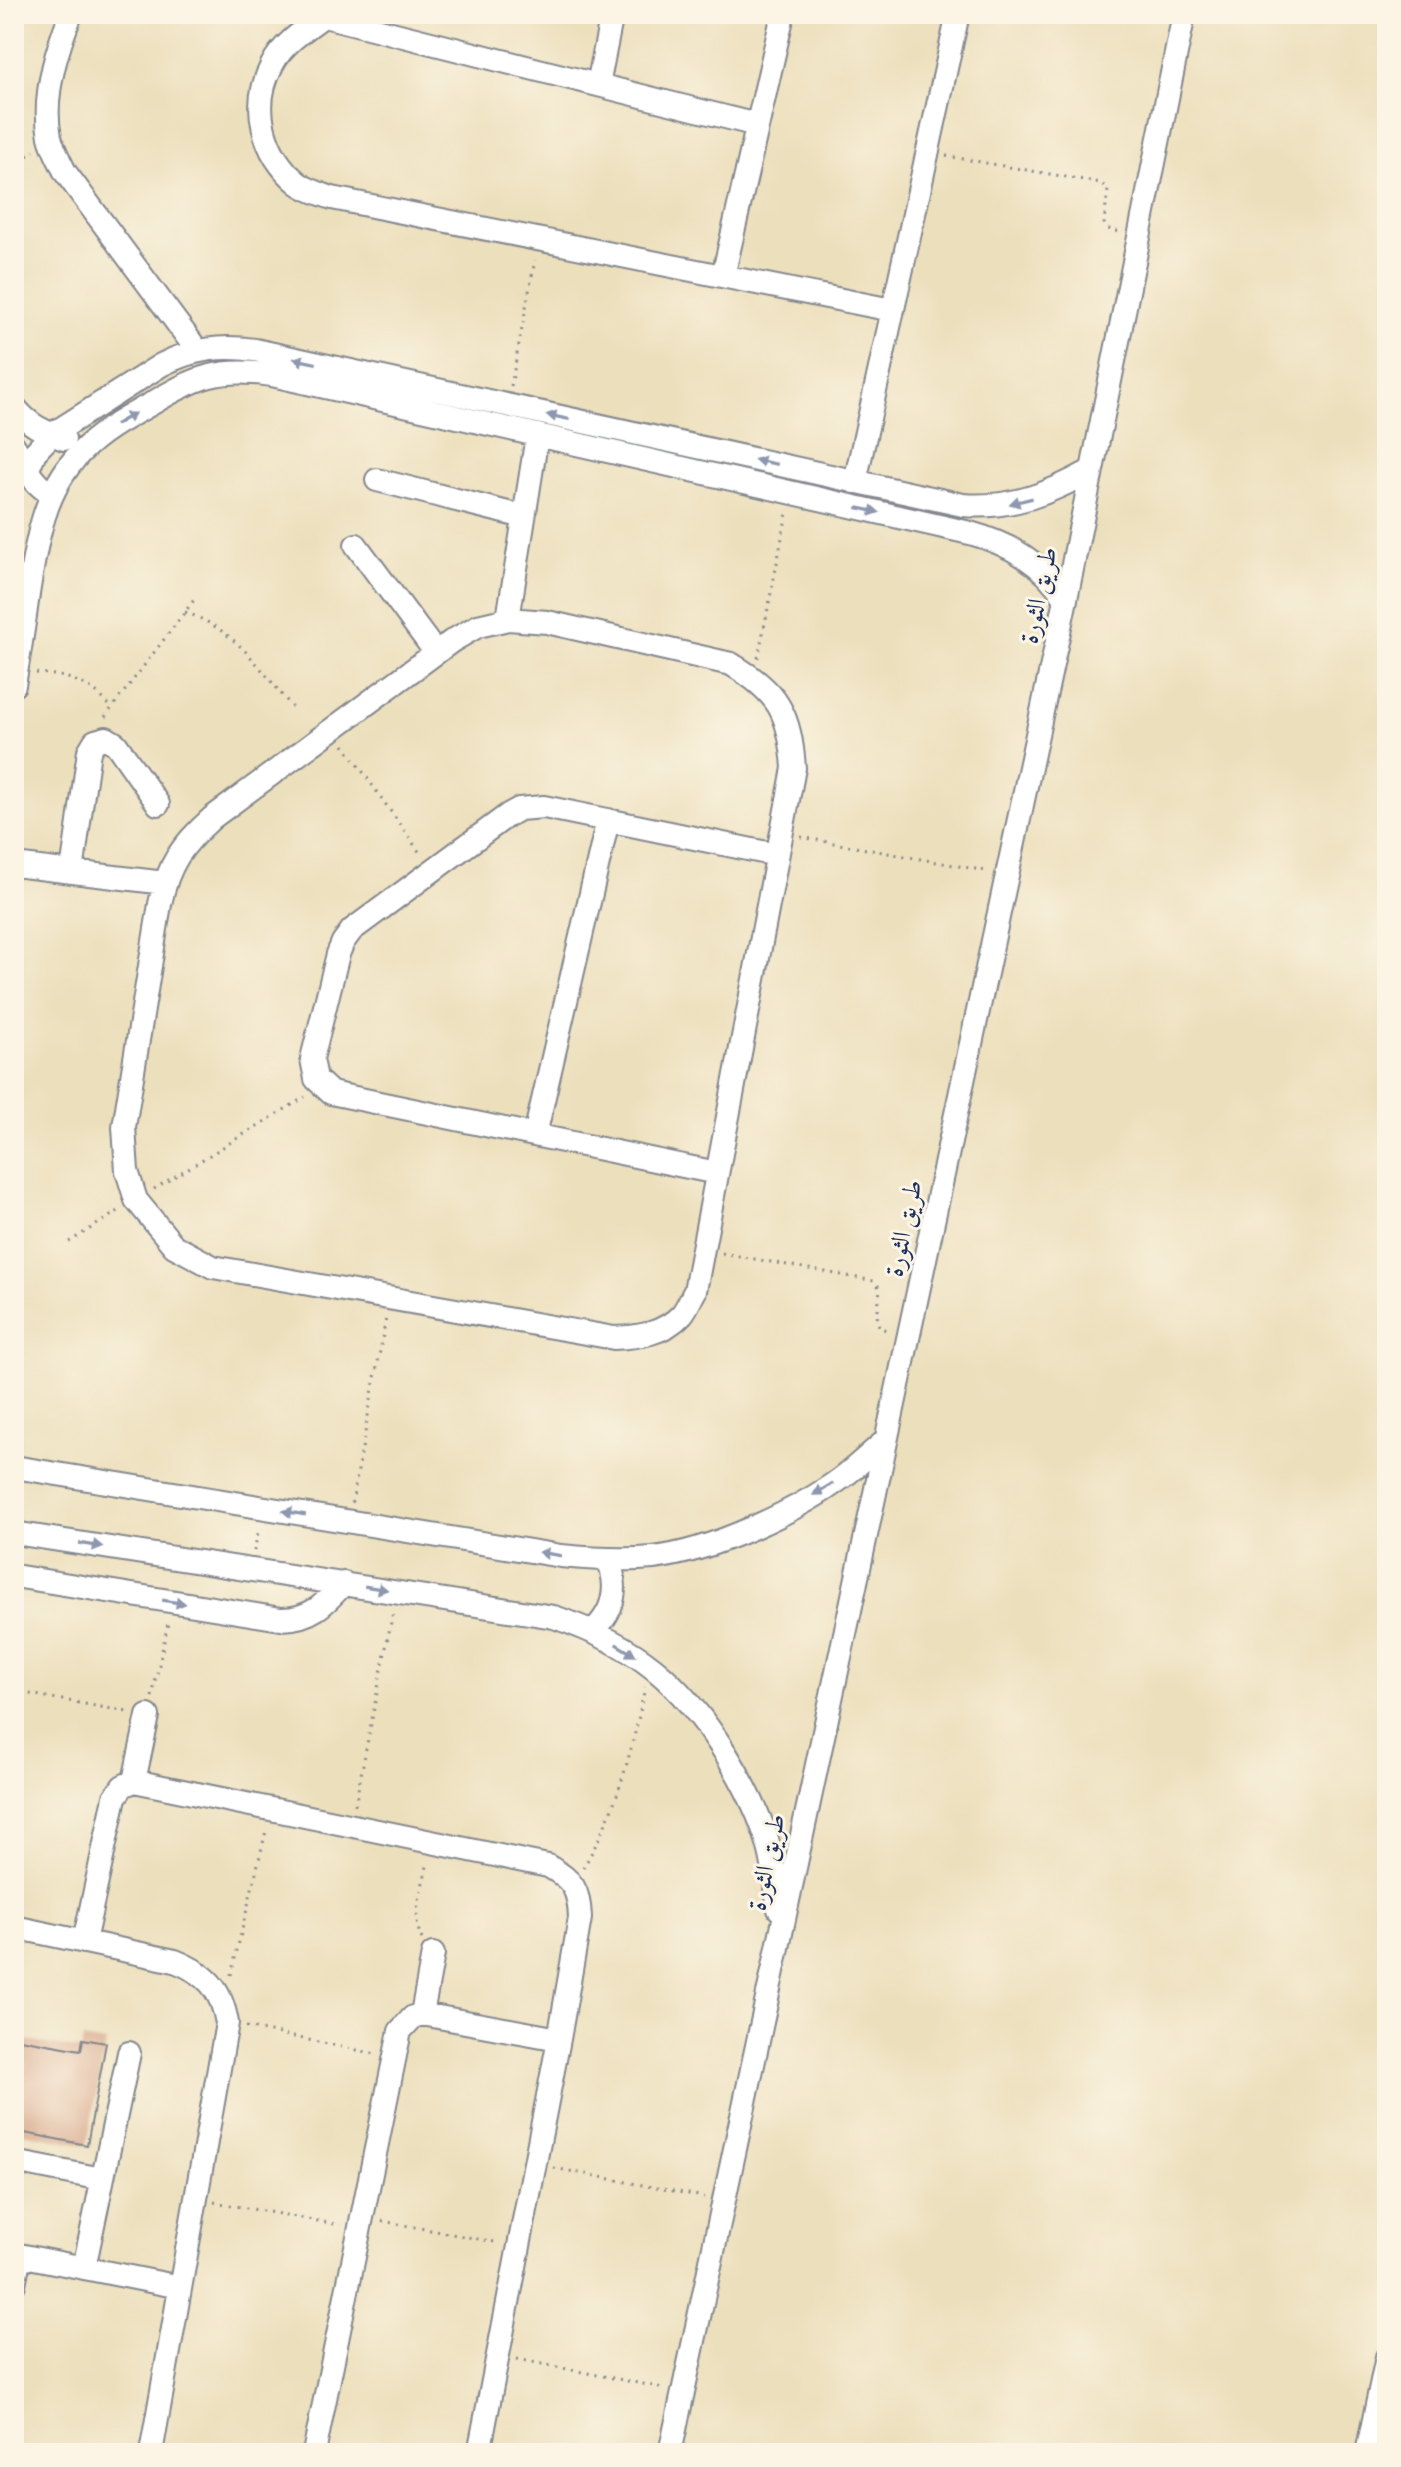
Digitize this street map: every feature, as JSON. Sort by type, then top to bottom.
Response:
[{"type":"street","points":[[71,14],[52,77],[47,110],[50,140],[65,172],[197,350]]},
{"type":"street","points":[[598,85],[612,14]]},
{"type":"street","points":[[723,276],[783,14]]},
{"type":"street","points":[[855,482],[958,14]]},
{"type":"street","name":"طريق الثورة","points":[[670,2453],[1008,875],[1184,14]]},
{"type":"street","points":[[757,125],[325,15],[294,38],[272,64],[261,96],[262,130],[276,162],[301,185],[332,198],[892,310]]},
{"type":"street","points":[[27,471],[35,452],[51,435],[161,365],[197,350],[245,348],[537,436],[985,537],[1015,549],[1044,571],[1066,599]]},
{"type":"street","points":[[15,679],[38,535],[52,494],[66,470],[80,453],[112,427],[194,379],[209,375],[257,372],[507,405],[963,505],[1001,505],[1024,501],[1092,470]]},
{"type":"street","points":[[14,406],[25,420],[69,441],[80,453]]},
{"type":"street","points":[[629,456],[634,433]]},
{"type":"street","points":[[508,619],[537,436]]},
{"type":"street","points":[[14,446],[38,485],[52,494]]},
{"type":"street","points":[[725,478],[731,455]]},
{"type":"street","points":[[377,480],[524,517]]},
{"type":"street","points":[[958,530],[963,505]]},
{"type":"street","points":[[356,545],[436,653]]},
{"type":"street","points":[[508,619],[547,622],[731,664],[755,678],[784,714],[792,738],[794,768],[695,1291],[682,1314],[662,1329],[639,1337],[614,1338],[213,1267],[174,1246],[136,1200],[127,1171],[124,1127],[165,883],[174,860],[189,839],[212,818],[436,653],[478,626],[508,619]]},
{"type":"street","points":[[72,872],[91,745],[106,738],[116,744],[158,804]]},
{"type":"street","points":[[717,1173],[331,1093],[316,1079],[312,1059],[343,942],[362,921],[519,809],[544,807],[608,820],[779,844]]},
{"type":"street","points":[[535,1135],[608,820]]},
{"type":"street","points":[[14,865],[165,883]]},
{"type":"street","points":[[14,1467],[561,1556],[608,1560],[655,1558],[732,1537],[788,1510],[841,1478],[885,1441]]},
{"type":"street","points":[[14,1533],[554,1617],[594,1630],[650,1664],[683,1693],[708,1724],[746,1786],[771,1854],[782,1925]]},
{"type":"street","points":[[594,1630],[602,1623],[612,1603],[614,1581],[608,1560]]},
{"type":"street","points":[[14,1576],[293,1619],[314,1612],[344,1583]]},
{"type":"street","points":[[134,1781],[148,1716]]},
{"type":"street","points":[[84,1942],[115,1797],[123,1786],[134,1781],[548,1866],[563,1874],[573,1885],[579,1900],[580,1918],[479,2453]]},
{"type":"street","points":[[14,1927],[175,1961],[196,1970],[213,1985],[225,2014],[151,2453]]},
{"type":"street","points":[[422,2014],[433,1954]]},
{"type":"street","points":[[314,2453],[400,2031],[413,2017],[422,2014],[559,2039]]},
{"type":"street","points":[[84,2268],[129,2053]]},
{"type":"street","points":[[14,2162],[102,2179]]},
{"type":"street","points":[[14,2284],[17,2255],[180,2287]]},
{"type":"street","points":[[1367,2453],[1387,2357]]},
{"type":"path","points":[[927,153],[1101,183],[1108,190],[1103,220],[1105,226],[1140,236]]},
{"type":"path","points":[[507,405],[539,239]]},
{"type":"path","points":[[755,678],[790,493]]},
{"type":"path","points":[[100,739],[103,722],[111,707],[197,596]]},
{"type":"path","points":[[185,612],[203,619],[233,638],[292,707]]},
{"type":"path","points":[[15,679],[71,677],[92,688],[111,707]]},
{"type":"path","points":[[333,729],[432,869]]},
{"type":"path","points":[[779,844],[1008,875]]},
{"type":"path","points":[[69,1242],[322,1087]]},
{"type":"path","points":[[702,1249],[874,1281],[880,1288],[878,1325],[908,1334]]},
{"type":"path","points":[[349,1522],[390,1299]]},
{"type":"path","points":[[251,1569],[263,1508]]},
{"type":"path","points":[[351,1825],[397,1591]]},
{"type":"path","points":[[14,1691],[148,1716],[173,1601]]},
{"type":"path","points":[[573,1885],[596,1848],[623,1782],[650,1664]]},
{"type":"path","points":[[272,1808],[225,2014],[395,2058]]},
{"type":"path","points":[[432,1842],[417,1928],[433,1954]]},
{"type":"path","points":[[535,2164],[723,2201]]},
{"type":"path","points":[[196,2199],[519,2247]]},
{"type":"path","points":[[498,2355],[683,2392]]},
{"type":"building","points":[[14,2038],[81,2050],[83,2039],[106,2043],[87,2145],[14,2131]]}]
